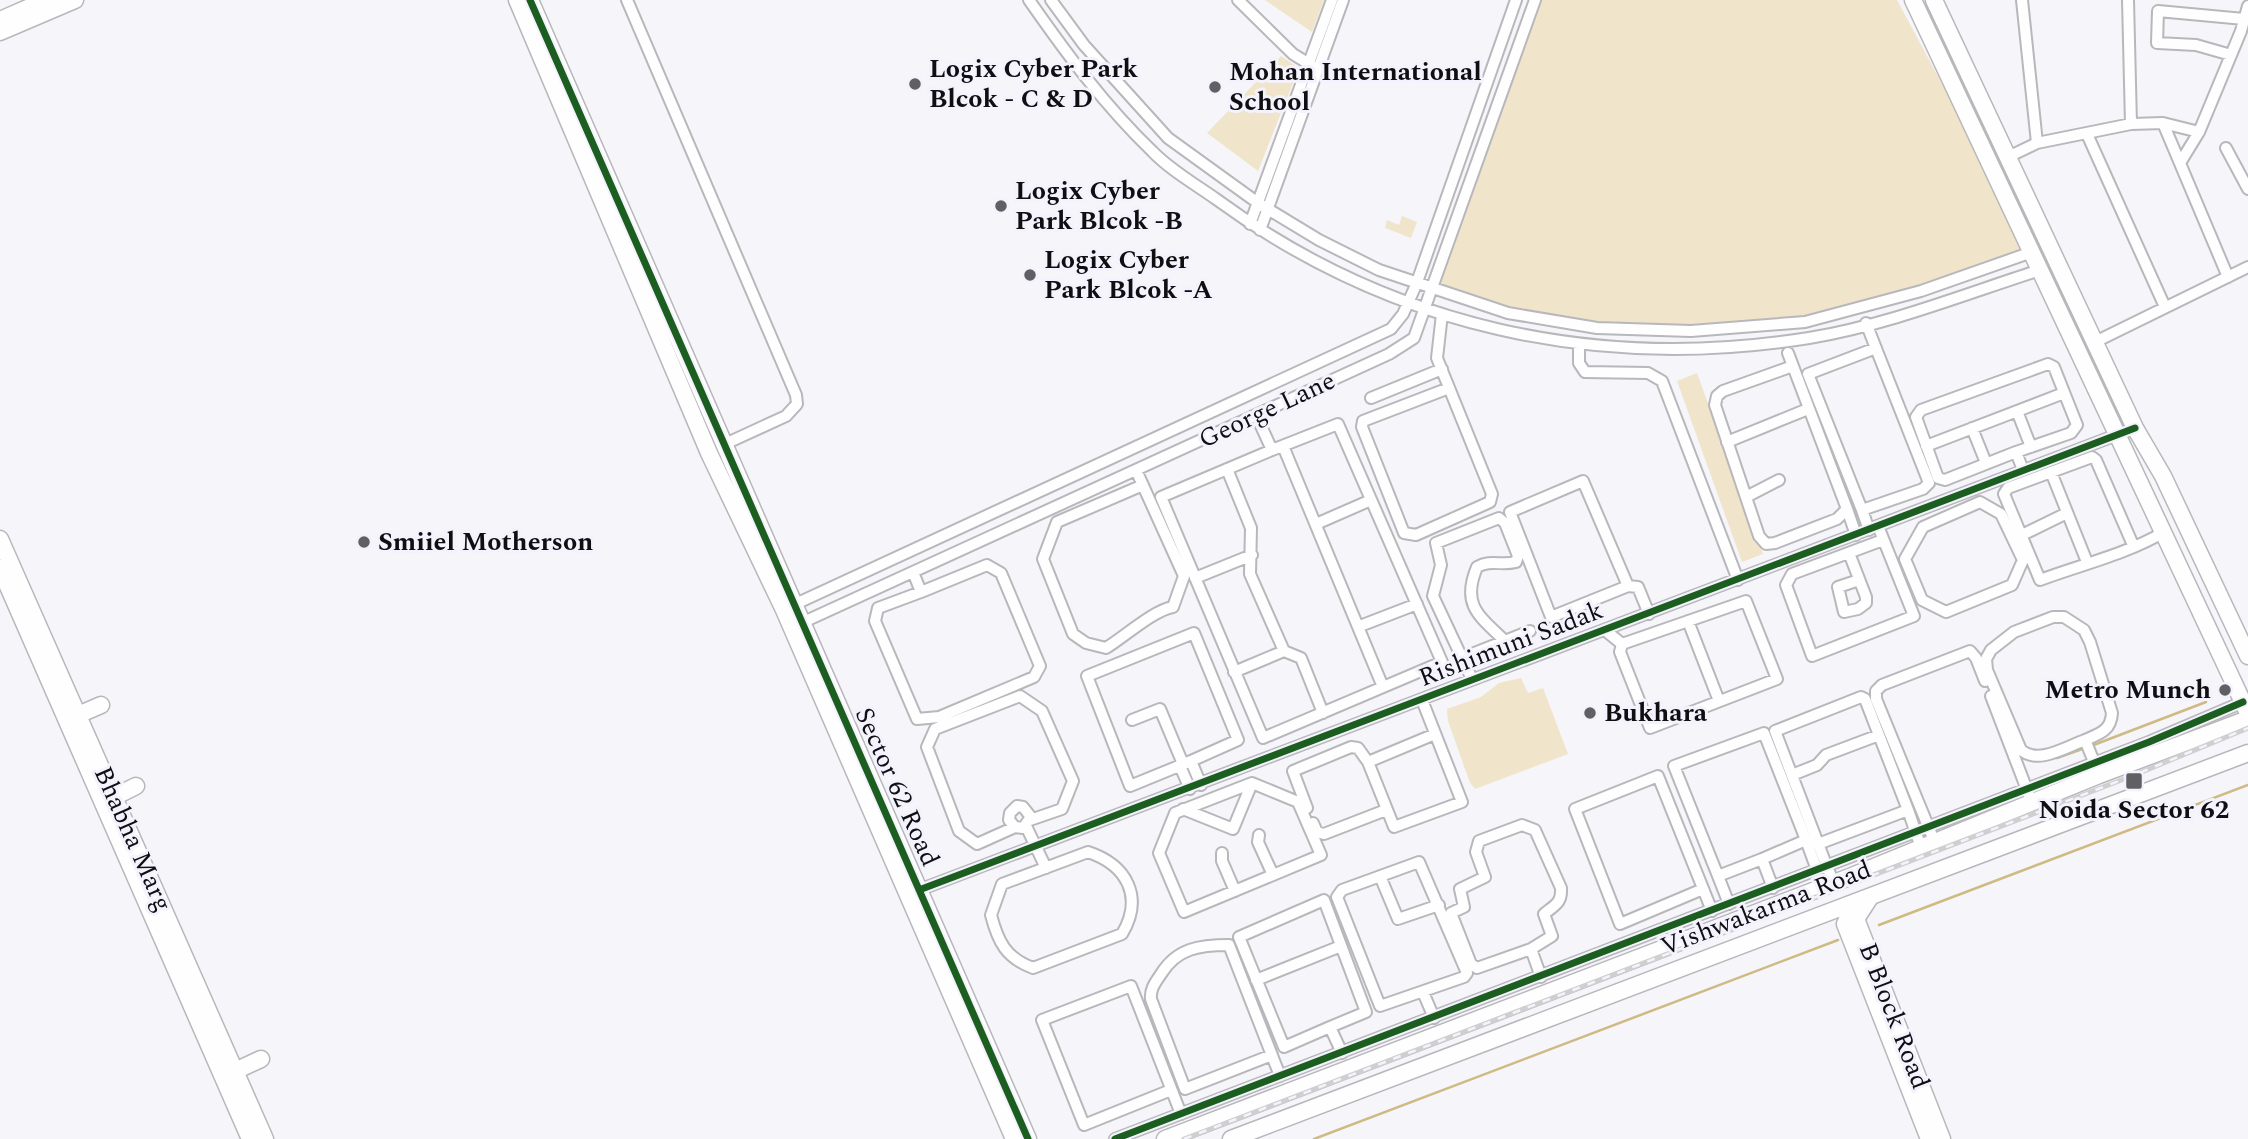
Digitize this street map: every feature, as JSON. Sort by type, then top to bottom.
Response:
[{"type":"street","points":[[0,20],[46,0]]},
{"type":"street","points":[[0,32],[75,0]]},
{"type":"street","points":[[517,0],[709,453],[789,607]]},
{"type":"street","points":[[530,0],[725,444],[789,607]]},
{"type":"street","points":[[627,0],[796,395],[794,411],[725,444]]},
{"type":"street","points":[[1029,0],[1068,56],[1153,153],[1250,224],[1311,260],[1408,305],[1511,333],[1601,348],[1683,349],[1810,338],[1926,307],[2040,270]]},
{"type":"street","points":[[1051,0],[1084,45],[1168,138],[1258,203],[1319,240],[1416,285],[1508,313],[1584,326],[1691,331],[1805,322],[1921,291],[2032,252]]},
{"type":"street","points":[[1238,0],[1293,54],[1313,66]]},
{"type":"street","points":[[1260,230],[1332,0]]},
{"type":"street","points":[[1250,224],[1313,66],[1343,0]]},
{"type":"street","name":"George Lane","points":[[789,607],[1391,329],[1408,305],[1416,285],[1516,0]]},
{"type":"street","name":"George Lane","points":[[797,625],[1390,354],[1413,338],[1426,310],[1535,0]]},
{"type":"street","points":[[1913,0],[2246,708],[2097,769],[2084,740]]},
{"type":"street","points":[[1934,0],[2135,428],[2163,476],[2248,656]]},
{"type":"street","points":[[2022,0],[2036,143]]},
{"type":"street","points":[[2128,0],[2132,124]]},
{"type":"street","points":[[2180,163],[2199,132],[2248,6]]},
{"type":"street","points":[[2231,55],[2196,45],[2157,43],[2158,11],[2245,19]]},
{"type":"street","points":[[2008,157],[2036,143],[2132,124],[2163,123],[2199,132]]},
{"type":"street","points":[[2163,123],[2228,277]]},
{"type":"street","points":[[2087,134],[2165,307]]},
{"type":"street","points":[[2226,148],[2248,189]]},
{"type":"street","points":[[2095,342],[2248,267]]},
{"type":"street","points":[[1442,314],[1437,358],[1492,494],[1490,502],[1416,535],[1405,533],[1362,427],[1363,421],[1449,388]]},
{"type":"street","points":[[1862,510],[1923,489],[1929,483],[1866,323]]},
{"type":"street","points":[[1579,344],[1579,363],[1585,372],[1648,373],[1661,382],[1738,580]]},
{"type":"street","points":[[1876,348],[1808,374],[1862,510],[1883,540],[1914,616],[1812,656],[1786,585],[1792,574],[1883,540]]},
{"type":"street","points":[[1788,353],[1856,535]]},
{"type":"street","points":[[2048,364],[2053,367],[2064,393],[2077,425],[2071,433],[1945,480],[1938,478],[1916,416],[1921,410],[2048,364]]},
{"type":"street","points":[[1793,366],[1723,391],[1717,396],[1715,405],[1759,536],[1766,544],[1837,519],[1847,509]]},
{"type":"street","points":[[1371,398],[1441,369]]},
{"type":"street","points":[[1926,446],[2064,393]]},
{"type":"street","points":[[1727,442],[1808,409]]},
{"type":"street","points":[[2017,411],[2031,447]]},
{"type":"street","points":[[1256,415],[1278,448],[1316,524],[1384,687]]},
{"type":"street","points":[[1338,424],[1442,662],[1263,738],[1161,497],[1227,469],[1338,424]]},
{"type":"street","points":[[1972,428],[1986,463]]},
{"type":"street","name":"Rishimuni Sadak","points":[[919,890],[2135,428]]},
{"type":"street","points":[[2016,452],[2023,470]]},
{"type":"street","points":[[2133,545],[2096,460],[2092,457],[2008,488],[2004,494],[2040,580],[2133,545],[2164,532]]},
{"type":"street","points":[[1227,469],[1251,528],[1251,574],[1284,651],[1301,658],[1323,713]]},
{"type":"street","points":[[1136,470],[1143,485],[1184,576],[1180,592],[1173,607],[1159,609],[1138,628],[1106,648],[1086,643],[1073,634],[1043,559],[1044,553],[1057,522],[1143,485]]},
{"type":"street","points":[[2051,472],[2087,562]]},
{"type":"street","points":[[1746,497],[1779,480]]},
{"type":"street","points":[[1628,586],[1583,481],[1510,512],[1551,617],[1628,586],[1638,587],[1649,614]]},
{"type":"street","points":[[1955,497],[1961,511]]},
{"type":"street","points":[[1316,524],[1371,500]]},
{"type":"street","points":[[1980,502],[2001,514],[2023,560],[2012,585],[1946,612],[1922,600],[1905,559],[1923,527],[1961,511],[1980,502]]},
{"type":"street","points":[[1940,503],[1946,517]]},
{"type":"street","points":[[2020,536],[2067,513]]},
{"type":"street","points":[[1472,679],[1433,596],[1441,565],[1436,543],[1499,518],[1505,523],[1518,556],[1516,562],[1489,560],[1476,567],[1470,594],[1475,612],[1504,641]]},
{"type":"street","name":"Bhabha Marg","points":[[0,539],[265,1139]]},
{"type":"street","points":[[1849,553],[1859,580]]},
{"type":"street","points":[[1195,578],[1252,555]]},
{"type":"street","points":[[988,565],[1001,573],[1040,666],[1034,677],[939,717],[917,719],[875,621],[878,608],[921,592],[988,565]]},
{"type":"street","name":"Bhabha Marg","points":[[0,568],[250,1139]]},
{"type":"street","points":[[913,572],[921,592]]},
{"type":"street","points":[[1746,601],[1777,679],[1650,728],[1620,652],[1622,644],[1746,601]]},
{"type":"street","points":[[1360,626],[1417,604]]},
{"type":"street","name":"Sector 62 Road","points":[[789,607],[963,1007],[1028,1139]]},
{"type":"street","points":[[2053,617],[2064,617],[2084,630],[2112,713],[2111,723],[2104,732],[2084,740],[2038,757],[2028,756],[2021,750],[1987,670],[1986,659],[2001,640],[2053,617]]},
{"type":"street","points":[[1688,621],[1719,701]]},
{"type":"street","name":"Sector 62 Road","points":[[797,625],[919,890],[1014,1139]]},
{"type":"street","points":[[1462,658],[1530,631]]},
{"type":"street","points":[[1606,631],[1622,644]]},
{"type":"street","points":[[1194,634],[1238,740],[1185,764],[1130,786],[1087,676],[1194,634]]},
{"type":"street","points":[[1234,672],[1284,651]]},
{"type":"street","points":[[1115,1139],[1916,832],[1928,828],[2029,797],[1976,658],[1970,651],[1882,685],[1876,691],[1876,699],[1928,828],[1928,846]]},
{"type":"street","points":[[1020,696],[1042,711],[1073,781],[1062,809],[1024,825],[977,844],[959,831],[928,747],[935,729],[1020,696]]},
{"type":"street","points":[[1822,869],[1818,844],[1775,731],[1861,697],[1879,735],[1916,832],[1928,846]]},
{"type":"street","points":[[1386,810],[1320,834],[1293,775],[1297,769],[1351,747],[1358,748],[1368,762],[1394,827],[1462,802],[1422,700]]},
{"type":"street","points":[[78,715],[101,705]]},
{"type":"street","points":[[1132,720],[1160,709],[1185,764],[1200,785],[1216,797]]},
{"type":"street","name":"Vishwakarma Road","points":[[1165,1139],[1835,883],[1928,846],[2029,797],[2097,769],[2248,719]]},
{"type":"street","points":[[1729,904],[1674,766],[1764,733],[1806,841],[1822,869],[1835,883]]},
{"type":"street","points":[[1368,762],[1435,734]]},
{"type":"street","points":[[1792,775],[1817,765],[1826,755],[1879,735]]},
{"type":"street","name":"Vishwakarma Road","points":[[1231,1139],[2248,753]]},
{"type":"street","points":[[1628,943],[1575,809],[1658,776],[1712,911]]},
{"type":"street","points":[[1183,809],[1233,829],[1252,783]]},
{"type":"street","points":[[1252,783],[1298,802],[1321,855],[1184,912],[1158,853],[1175,813],[1216,797],[1252,783]]},
{"type":"street","points":[[114,797],[136,786]]},
{"type":"street","points":[[1818,844],[1908,810]]},
{"type":"street","points":[[1024,825],[1046,868]]},
{"type":"street","points":[[1522,825],[1535,830],[1561,887],[1562,897],[1544,914],[1552,936],[1531,950],[1477,968],[1471,964],[1451,913],[1464,907],[1460,889],[1485,877],[1476,852],[1479,841],[1522,825]]},
{"type":"street","points":[[1259,835],[1258,842],[1273,875]]},
{"type":"street","points":[[1717,876],[1806,841]]},
{"type":"street","points":[[1088,852],[1103,857],[1118,868],[1130,888],[1134,905],[1122,934],[1033,968],[1014,961],[1004,950],[995,932],[991,915],[1002,884],[1046,868],[1088,852]]},
{"type":"street","points":[[1222,853],[1222,861],[1235,891]]},
{"type":"street","points":[[1762,859],[1773,888]]},
{"type":"street","points":[[1419,862],[1467,973],[1464,977],[1388,1006],[1376,1003],[1337,902],[1342,890],[1380,876],[1419,862]]},
{"type":"street","points":[[1380,876],[1398,919],[1439,905]]},
{"type":"street","points":[[1620,924],[1703,889]]},
{"type":"street","name":"B Block Road","points":[[1871,896],[1856,919],[1942,1139]]},
{"type":"street","points":[[1324,900],[1366,1012],[1284,1047],[1256,980],[1239,937],[1324,900]]},
{"type":"street","points":[[1854,902],[1845,924],[1928,1139]]},
{"type":"street","points":[[1272,1055],[1185,1089],[1150,999],[1150,990],[1174,956],[1195,947],[1229,945],[1272,1055],[1280,1076]]},
{"type":"street","points":[[1256,980],[1341,946]]},
{"type":"street","points":[[1531,950],[1541,977]]},
{"type":"street","points":[[1171,1090],[1084,1125],[1042,1020],[1131,986],[1181,1114]]},
{"type":"street","points":[[1423,992],[1433,1018]]},
{"type":"street","points":[[1330,1027],[1342,1053]]},
{"type":"street","points":[[1456,1027],[1456,1042],[1466,1049]]},
{"type":"street","points":[[1435,1035],[1446,1046],[1444,1057]]},
{"type":"street","points":[[235,1071],[261,1059]]},
{"type":"shaded area","points":[[1265,0],[1324,0],[1312,32]]},
{"type":"shaded area","points":[[1535,0],[1897,0],[2032,252],[1914,292],[1792,323],[1613,328],[1522,315],[1432,289]]},
{"type":"shaded area","points":[[1281,56],[1299,68],[1258,171],[1207,133]]},
{"type":"shaded area","points":[[1402,216],[1417,222],[1411,238],[1385,228],[1387,220],[1399,225]]},
{"type":"shaded area","points":[[1697,373],[1763,554],[1742,562],[1677,381]]},
{"type":"shaded area","points":[[1521,678],[1528,693],[1543,688],[1568,754],[1475,789],[1470,783],[1448,721],[1447,709],[1481,697],[1499,683]]},
{"type":"waterway","points":[[2091,746],[2206,702]]},
{"type":"waterway","points":[[2057,758],[2085,748]]},
{"type":"waterway","points":[[1879,925],[2248,785]]},
{"type":"waterway","points":[[1314,1139],[1838,940]]},
{"type":"railway","points":[[1184,1139],[2132,776],[2248,728]]},
{"type":"cycle path","points":[[530,0],[1028,1139]]},
{"type":"cycle path","points":[[919,890],[2135,428]]},
{"type":"cycle path","points":[[1115,1139],[2149,742],[2243,702]]},
{"type":"place","name":"Logix Cyber Park Blcok - C & D","points":[[915,84]]},
{"type":"place","name":"Mohan International School","points":[[1215,87]]},
{"type":"place","name":"Logix Cyber Park Blcok -B","points":[[1001,206]]},
{"type":"place","name":"Logix Cyber Park Blcok -A","points":[[1030,275]]},
{"type":"place","name":"Smiiel Motherson","points":[[364,542]]},
{"type":"place","name":"Metro Munch","points":[[2225,690]]},
{"type":"place","name":"Bukhara","points":[[1590,713]]},
{"type":"place","name":"Noida Sector 62","points":[[2134,781]]}]
